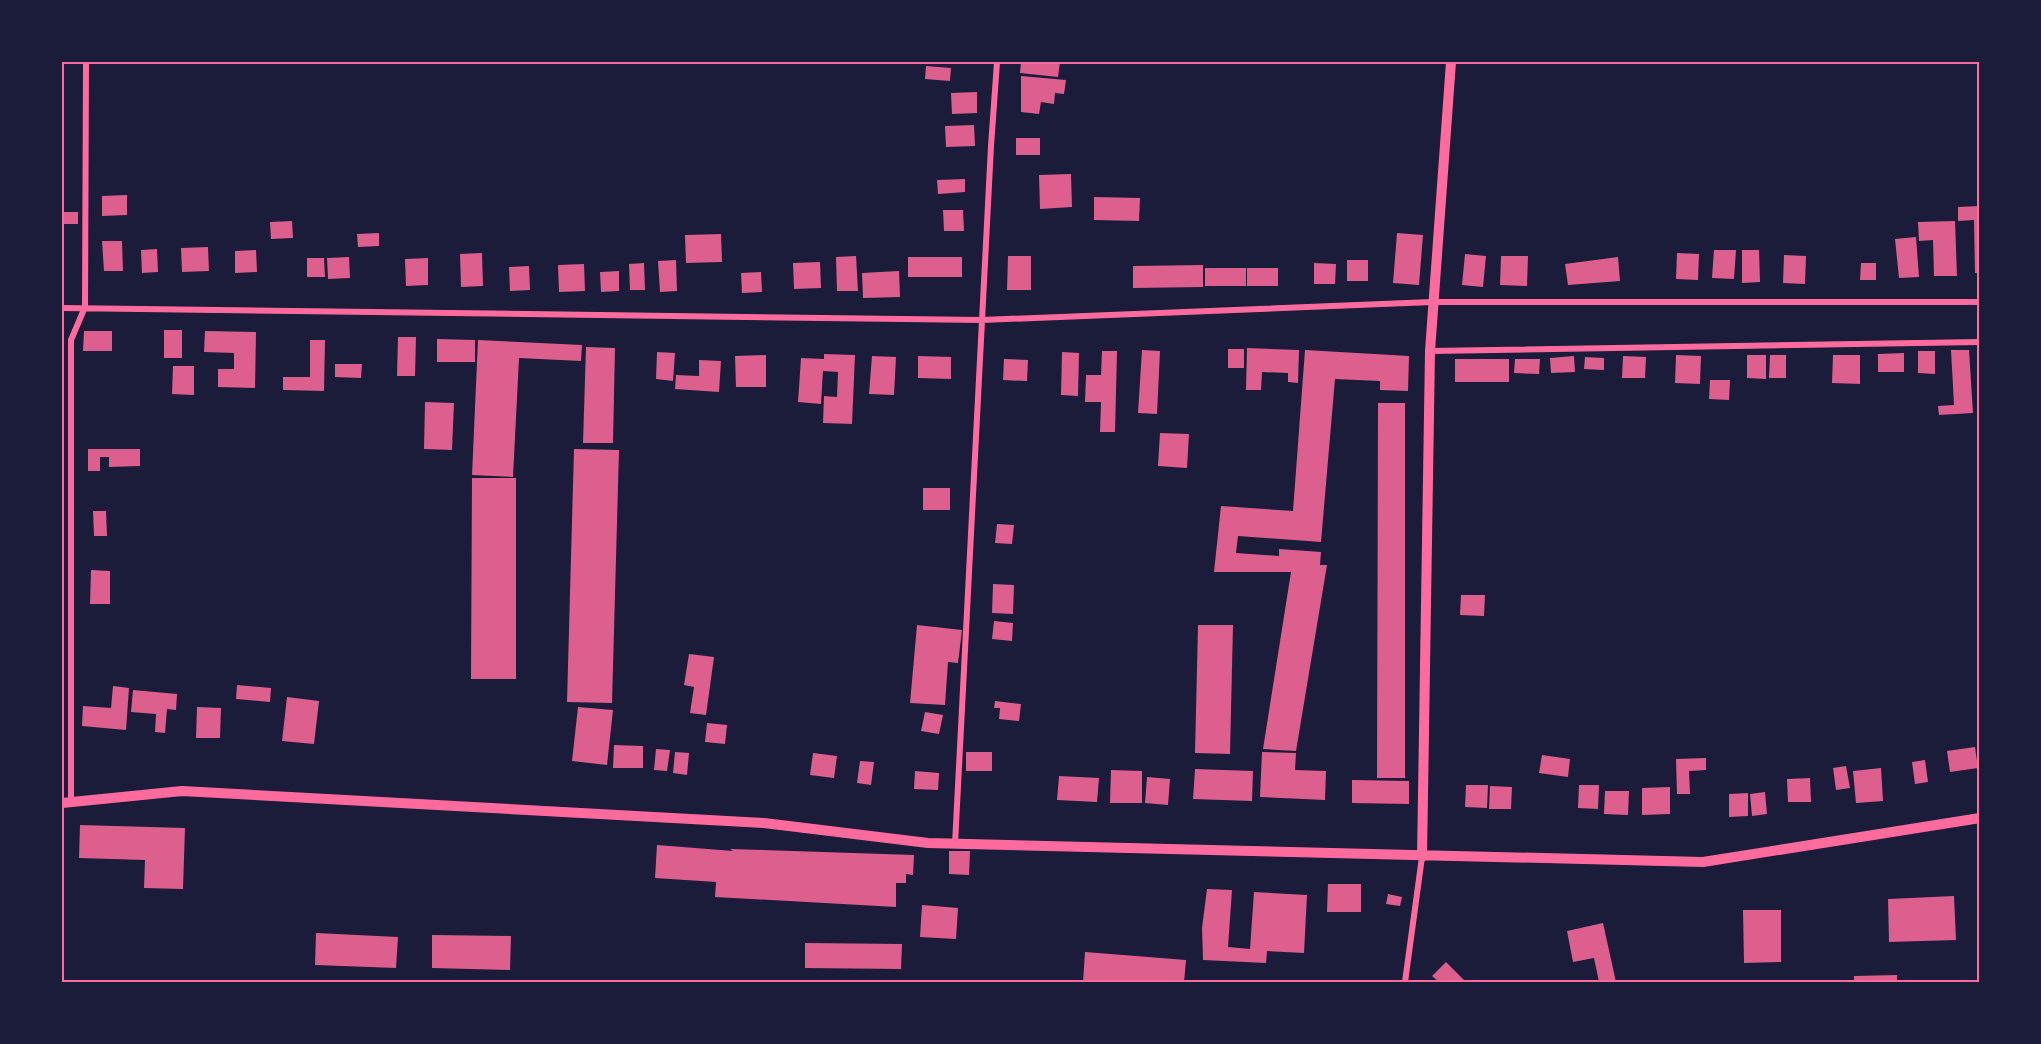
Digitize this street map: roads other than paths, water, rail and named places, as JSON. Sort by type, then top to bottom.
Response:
[{"type":"street","points":[[86,62],[85,307],[71,340],[66,802],[182,791],[764,823],[955,844],[1703,862],[1980,818]]},
{"type":"street","points":[[955,844],[997,62]]},
{"type":"street","points":[[1405,982],[1422,857],[1430,351],[1450,62]]},
{"type":"street","points":[[62,308],[982,320],[1432,302],[1980,303]]},
{"type":"street","points":[[1430,351],[1980,342]]}]
